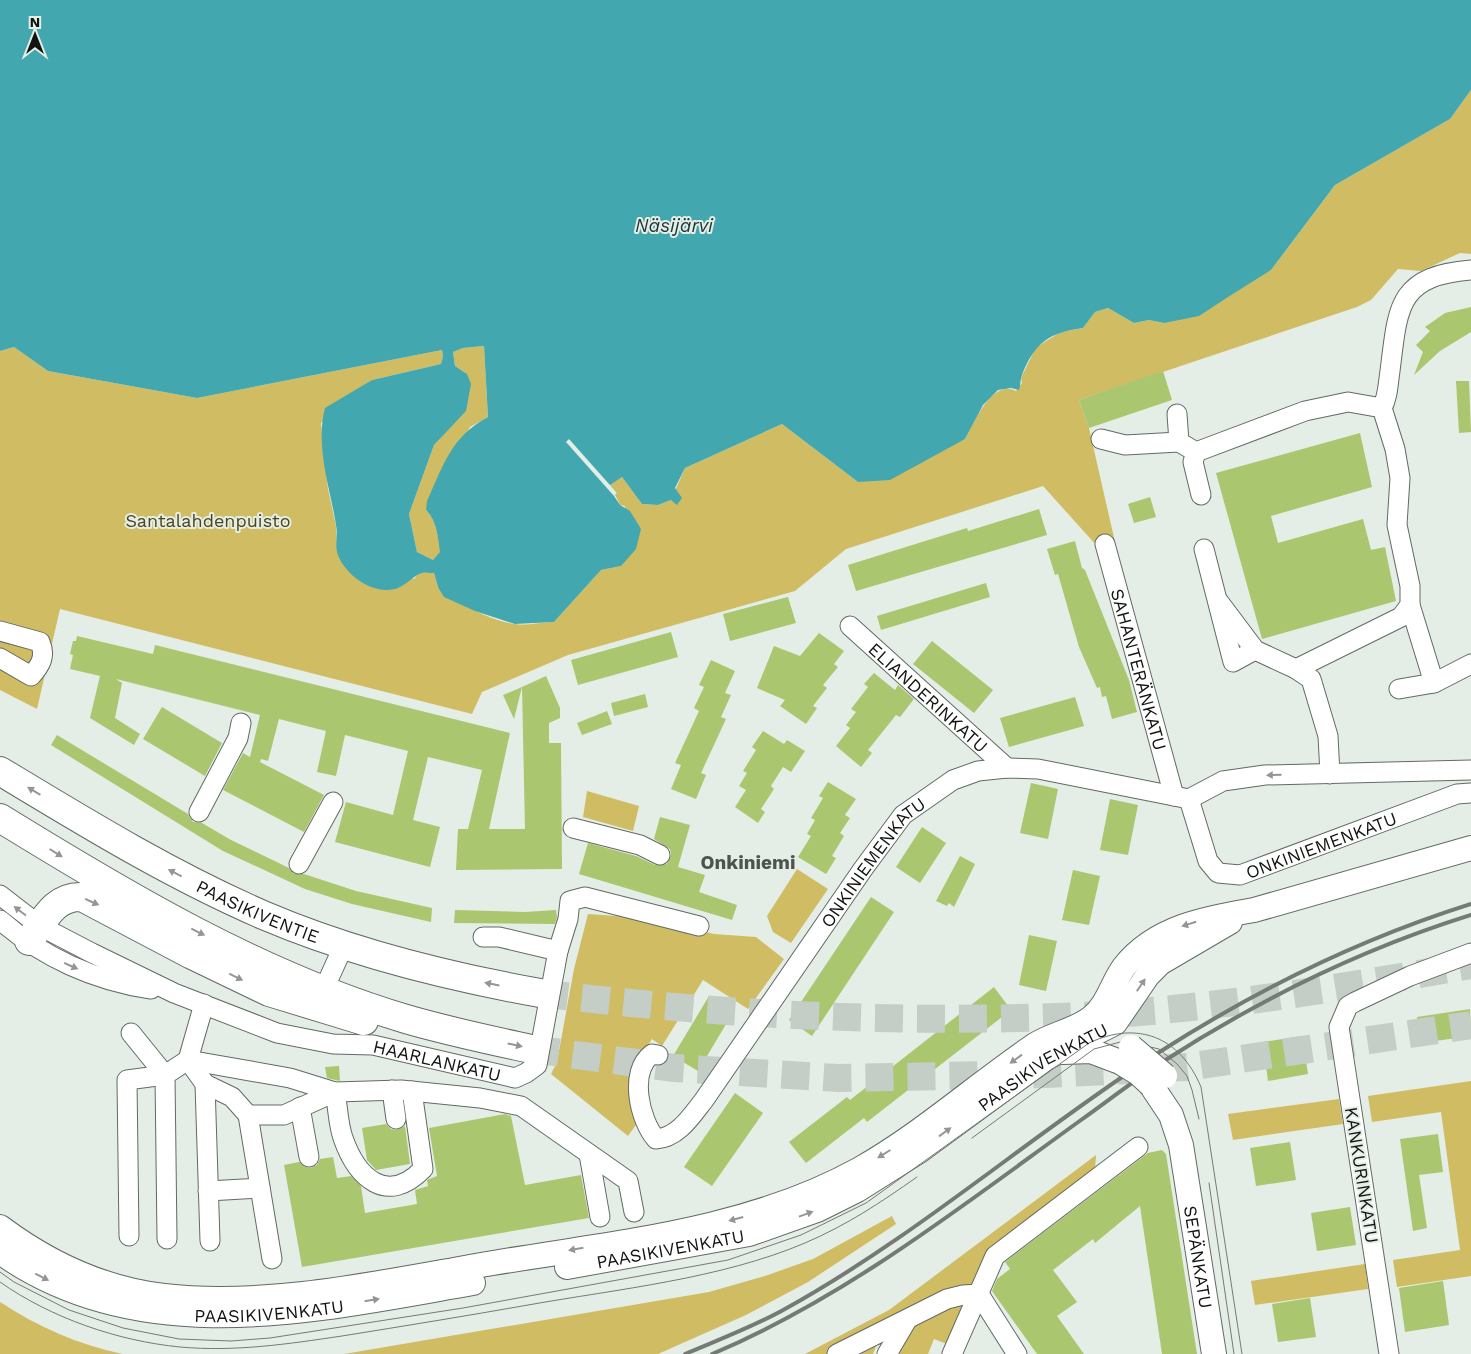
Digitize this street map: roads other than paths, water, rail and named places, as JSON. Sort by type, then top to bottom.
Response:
[{"type":"highway","name":"PAASIKIVENTIE","points":[[0,771],[172,872],[264,915],[344,946],[444,974],[540,993]]},
{"type":"highway","points":[[0,818],[164,915],[257,961],[324,990],[405,1019],[531,1049]]},
{"type":"highway","points":[[35,934],[58,902],[68,898],[82,897],[192,956],[269,992],[310,1006],[405,1032],[484,1038]]},
{"type":"main road","name":"PAASIKIVENKATU","points":[[0,1252],[48,1280],[90,1297],[150,1311],[224,1316],[279,1313],[371,1301],[724,1240],[783,1223],[817,1210],[857,1190],[920,1151],[1087,1021],[1111,1012],[1124,967],[1145,945],[1156,938],[1183,926],[1217,916],[1254,910],[1471,848]]},
{"type":"main road","name":"SEPÄNKATU","points":[[1111,1012],[1121,1032],[1115,1048],[1158,1080],[1182,1101],[1186,1114],[1190,1133],[1185,1161],[1214,1354]]},
{"type":"main road","points":[[1057,1043],[1115,1048],[1111,1012]]},
{"type":"main road","name":"PAASIKIVENKATU","points":[[0,1227],[58,1264],[93,1279],[145,1293],[211,1298],[325,1290],[689,1230],[726,1222],[776,1207],[825,1187],[861,1168],[934,1119],[1037,1044],[1057,1043]]},
{"type":"street","points":[[1434,683],[1410,605],[1410,586],[1397,525],[1400,478],[1395,449],[1382,408],[1388,390],[1396,324],[1403,301],[1417,286],[1433,276],[1471,270]]},
{"type":"street","points":[[1196,452],[1305,411],[1348,402],[1382,408]]},
{"type":"street","points":[[1177,414],[1179,442]]},
{"type":"street","points":[[1101,439],[1125,445],[1179,442],[1196,452]]},
{"type":"street","points":[[1196,452],[1193,462],[1201,495]]},
{"type":"street","name":"SAHANTERÄNKATU","points":[[1105,544],[1181,797]]},
{"type":"street","points":[[1204,549],[1233,662],[1255,650],[1296,669],[1311,679],[1328,736],[1326,774]]},
{"type":"street","points":[[1296,669],[1401,617],[1410,605]]},
{"type":"street","name":"ELIANDERINKATU","points":[[850,626],[1007,768]]},
{"type":"street","points":[[0,631],[40,642],[44,651],[39,668],[31,676],[0,658]]},
{"type":"street","points":[[1398,689],[1434,683],[1471,664]]},
{"type":"street","points":[[198,812],[238,738],[241,723]]},
{"type":"street","name":"ONKINIEMENKATU","points":[[658,1055],[652,1054],[648,1057],[638,1074],[645,1122],[648,1131],[656,1139],[672,1134],[686,1123],[704,1100],[863,869],[903,815],[953,780],[978,771],[1007,768],[1038,769],[1181,797],[1208,861],[1218,873],[1240,875],[1457,794],[1471,793]]},
{"type":"street","points":[[1181,797],[1223,782],[1265,775],[1471,770]]},
{"type":"street","points":[[299,864],[333,802]]},
{"type":"street","points":[[573,828],[640,845],[660,855]]},
{"type":"street","name":"HAARLANKATU","points":[[0,895],[35,934],[66,964],[102,979],[174,993],[276,1033],[303,1040],[373,1045],[515,1078],[537,1065],[558,951],[565,934],[570,901],[585,897],[699,926]]},
{"type":"street","name":"HAARLANKATU","points":[[0,920],[35,934]]},
{"type":"street","points":[[483,937],[500,937],[558,951]]},
{"type":"street","points":[[324,990],[344,946]]},
{"type":"street","name":"KANKURINKATU","points":[[1389,1354],[1339,1034],[1343,1016],[1348,1006],[1410,976],[1471,954]]},
{"type":"street","points":[[129,1236],[127,1080],[165,1075],[188,1060],[204,1004]]},
{"type":"street","points":[[131,1033],[165,1075],[167,1239]]},
{"type":"street","points":[[188,1060],[205,1084],[232,1097],[248,1115],[272,1259]]},
{"type":"street","points":[[188,1060],[290,1078],[335,1092],[412,1091],[480,1098],[521,1106],[628,1181],[634,1212]]},
{"type":"street","points":[[205,1084],[210,1241]]},
{"type":"street","points":[[392,1090],[396,1119]]},
{"type":"street","points":[[335,1092],[342,1137],[354,1163],[374,1184],[391,1188],[411,1182],[423,1170],[412,1091]]},
{"type":"street","points":[[248,1115],[284,1115],[335,1092]]},
{"type":"street","points":[[300,1107],[309,1157]]},
{"type":"street","points":[[952,1354],[996,1256],[1138,1147]]},
{"type":"street","points":[[589,1154],[600,1217]]},
{"type":"street","points":[[208,1191],[260,1188]]},
{"type":"street","points":[[837,1354],[947,1299],[979,1294]]},
{"type":"street","points":[[979,1294],[1017,1354]]},
{"type":"street","points":[[887,1354],[907,1320]]},
{"type":"water","name":"Näsijärvi","points":[[0,0],[1471,0],[1471,90],[1450,119],[1335,185],[1271,270],[1199,316],[1164,323],[1149,320],[1134,323],[1108,308],[1095,312],[1083,328],[1052,336],[1038,347],[1032,354],[1021,377],[1019,390],[1011,388],[998,390],[983,405],[965,439],[890,480],[858,482],[782,424],[685,468],[675,488],[682,498],[677,505],[671,500],[658,505],[642,504],[622,477],[610,485],[617,493],[614,496],[620,505],[630,511],[641,529],[636,549],[621,566],[601,570],[554,622],[515,624],[475,611],[444,597],[438,587],[434,573],[420,573],[396,589],[385,590],[371,587],[358,580],[347,570],[339,558],[336,549],[337,528],[324,467],[322,423],[325,408],[372,380],[441,364],[442,350],[197,398],[48,371],[14,347],[0,351]],"holes":[[[484,346],[488,417],[465,433],[457,443],[444,463],[427,501],[426,510],[435,524],[440,552],[433,560],[417,552],[409,514],[434,445],[466,411],[471,384],[467,374],[455,366],[453,352],[463,348]]]},
{"type":"tunnel","points":[[540,993],[669,1006],[798,1015],[862,1018],[991,1019],[1108,1014],[1213,1005],[1368,983],[1471,965]]},
{"type":"tunnel","points":[[531,1049],[674,1068],[838,1078],[1047,1074],[1187,1067],[1471,1025]]},
{"type":"tram line","points":[[0,1272],[14,1282],[69,1310],[123,1328],[179,1339],[231,1341],[270,1338],[463,1308],[728,1260],[801,1235],[866,1203],[1089,1043],[1107,1036],[1124,1033],[1140,1034],[1156,1038],[1169,1045],[1182,1056],[1201,1087],[1242,1354]]},
{"type":"tram line","points":[[972,1138],[1094,1049],[1124,1041],[1159,1049],[1177,1064],[1187,1076],[1199,1119]]},
{"type":"tram line","points":[[0,1282],[20,1295],[63,1317],[86,1326],[133,1339],[180,1347],[221,1349],[282,1344],[342,1336],[633,1288],[739,1266],[805,1243],[835,1229],[890,1196],[917,1177]]},
{"type":"tram line","points":[[1209,1183],[1234,1354]]},
{"type":"railway","points":[[685,1354],[761,1322],[834,1280],[928,1218],[1111,1085],[1158,1053],[1233,1008],[1271,987],[1349,950],[1389,933],[1471,904]]},
{"type":"railway","points":[[712,1354],[762,1331],[810,1305],[903,1248],[1143,1075],[1200,1038],[1275,997],[1351,960],[1430,928],[1471,915]]},
{"type":"district","name":"Onkiniemi","points":[[748,862]]},
{"type":"park label","name":"Santalahdenpuisto","points":[[208,520]]}]
